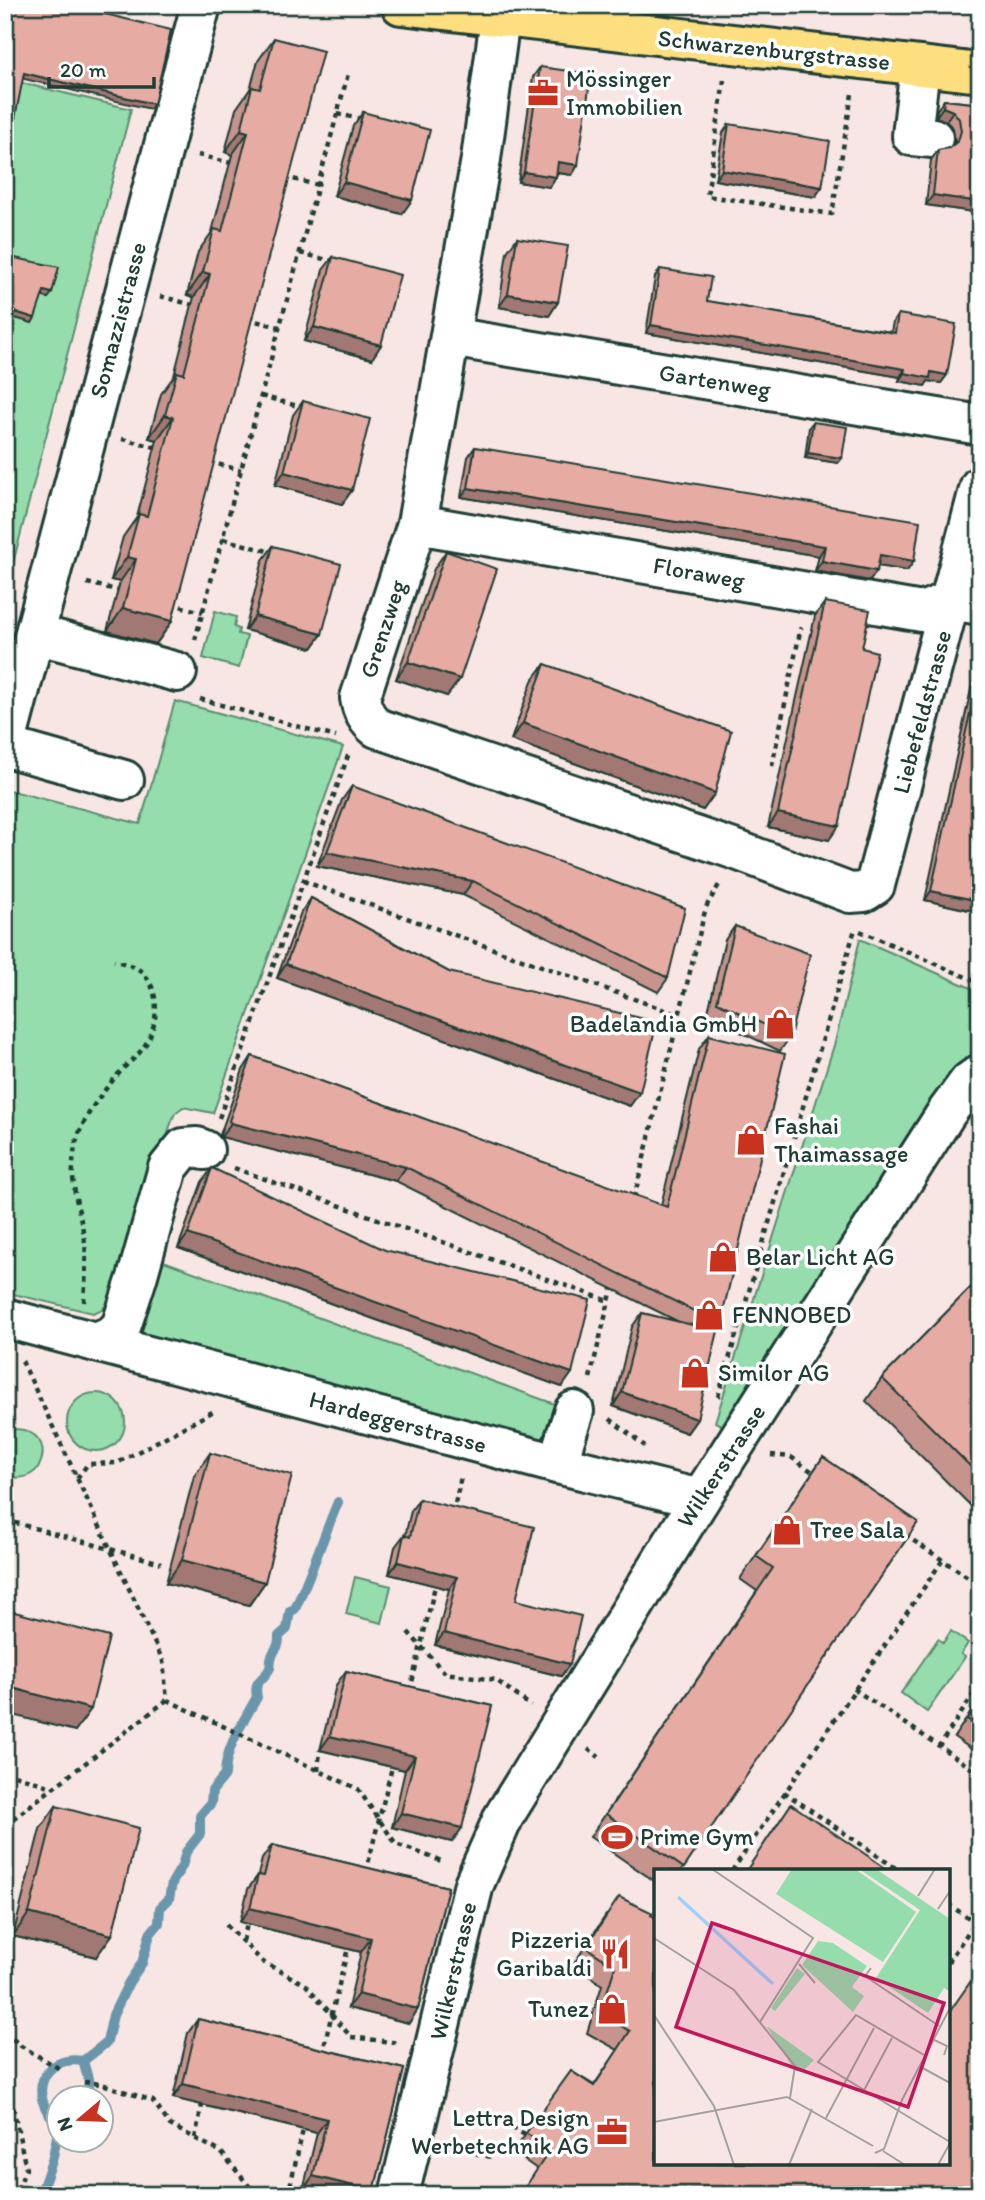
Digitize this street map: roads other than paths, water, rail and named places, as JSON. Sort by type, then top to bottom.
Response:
[{"type":"main road","name":"Schwarzenburgstrasse","points":[[401,5],[500,18],[611,18],[729,44],[980,73]]},
{"type":"street","name":"Somazzistrasse","points":[[124,780],[6,747],[201,5]]},
{"type":"street","name":"Grenzweg","points":[[500,18],[481,159],[417,524],[360,698],[361,707],[377,728],[739,851],[850,893],[864,892]]},
{"type":"street","points":[[920,66],[912,136],[933,138]]},
{"type":"street","name":"Gartenweg","points":[[450,337],[980,425]]},
{"type":"street","name":"Liebefeldstrasse","points":[[864,892],[875,885],[966,602],[980,486]]},
{"type":"street","name":"Floraweg","points":[[417,524],[922,612],[966,602]]},
{"type":"street","points":[[31,649],[184,662]]},
{"type":"street","name":"Wilkerstrasse","points":[[398,2195],[478,1874],[586,1651],[700,1499],[947,1112],[968,1082],[980,1074]]},
{"type":"street","points":[[89,1340],[111,1336],[121,1326],[168,1168],[184,1148],[215,1144]]},
{"type":"street","name":"Hardeggerstrasse","points":[[5,1318],[557,1464],[700,1499]]},
{"type":"street","points":[[557,1464],[581,1400]]},
{"type":"waterway","points":[[89,2084],[83,2061],[107,2042],[113,2015],[142,1963],[150,1934],[159,1923],[160,1908],[169,1899],[172,1883],[182,1866],[186,1852],[200,1834],[200,1816],[211,1803],[212,1791],[225,1775],[232,1744],[257,1697],[256,1687],[270,1668],[279,1636],[287,1629],[290,1611],[295,1609],[301,1596],[338,1502]]},
{"type":"waterway","points":[[46,2109],[41,2091],[48,2071],[57,2064],[83,2061]]},
{"type":"waterway","points":[[40,2195],[53,2154]]},
{"type":"place","name":"Mössinger Immobilien","points":[[543,93]]},
{"type":"place","name":"Badelandia GmbH","points":[[780,1024]]},
{"type":"place","name":"Fashai Thaimassage","points":[[751,1140]]},
{"type":"place","name":"Belar Licht AG","points":[[723,1257]]},
{"type":"place","name":"FENNOBED","points":[[709,1315]]},
{"type":"place","name":"Similor AG","points":[[695,1373]]},
{"type":"place","name":"Tree Sala","points":[[787,1530]]},
{"type":"place","name":"Prime Gym","points":[[617,1837]]},
{"type":"place","name":"Pizzeria Garibaldi","points":[[615,1954]]},
{"type":"place","name":"Tunez","points":[[612,2009]]},
{"type":"place","name":"Lettra Design Werbetechnik AG","points":[[612,2132]]}]
